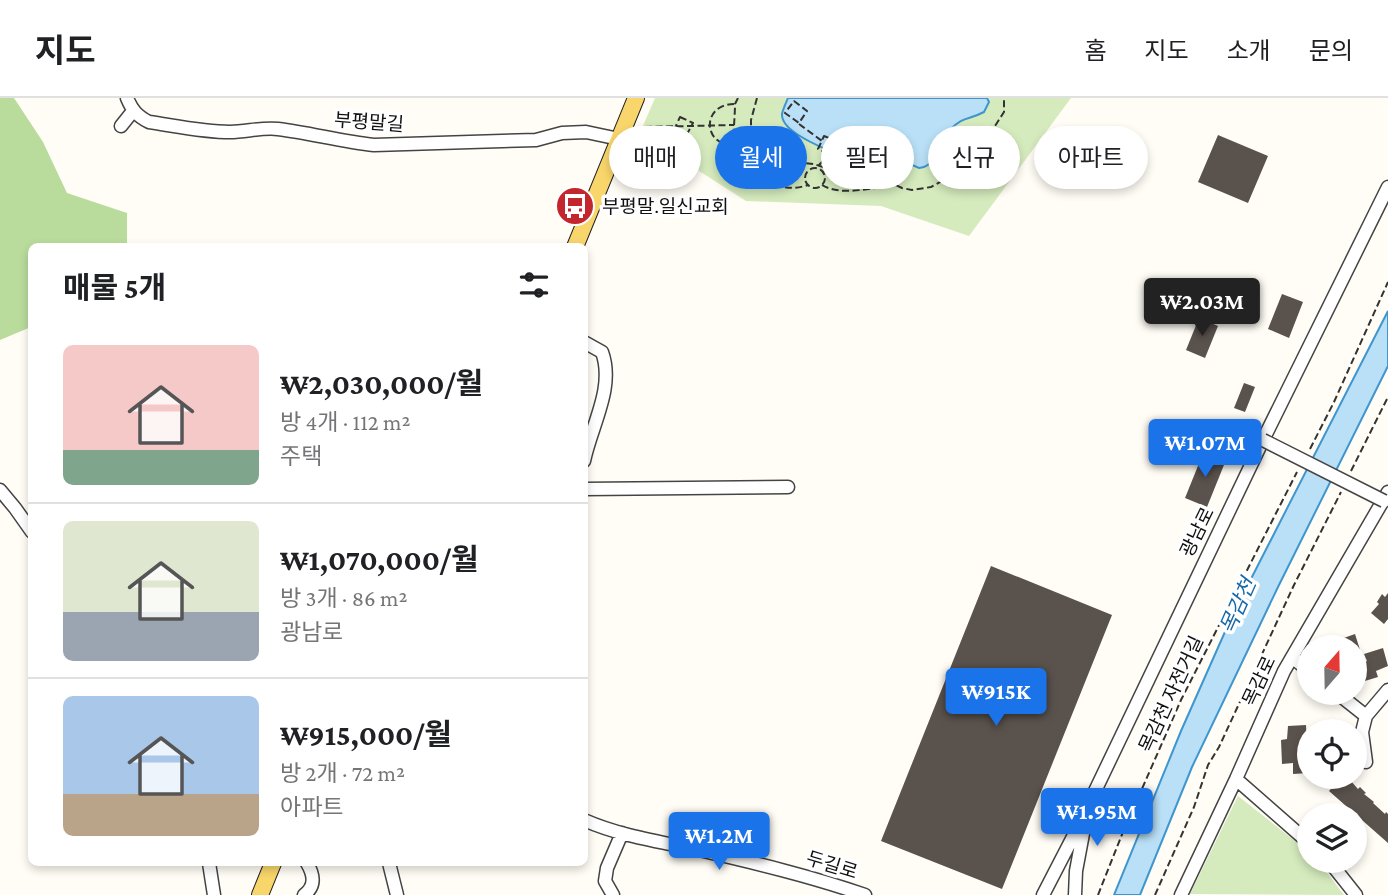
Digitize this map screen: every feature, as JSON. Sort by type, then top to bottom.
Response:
[{"type":"main road","points":[[624,126],[636,98]]},
{"type":"main road","points":[[577,243],[609,164]]},
{"type":"main road","points":[[260,895],[272,866]]},
{"type":"street","points":[[121,126],[133,111],[127,98]]},
{"type":"street","name":"부평말길","points":[[133,111],[149,122],[217,132],[278,129],[374,145],[536,141],[562,133],[586,132],[609,137]]},
{"type":"street","name":"광남로","points":[[1043,895],[1388,187]]},
{"type":"street","points":[[588,344],[602,352],[607,372],[602,401],[588,448]]},
{"type":"street","points":[[1263,440],[1387,499]]},
{"type":"street","points":[[588,489],[788,487]]},
{"type":"street","points":[[0,490],[28,526]]},
{"type":"street","name":"목감로","points":[[1181,895],[1284,671],[1387,499]]},
{"type":"street","points":[[1292,657],[1297,661]]},
{"type":"street","points":[[1365,719],[1388,690]]},
{"type":"street","points":[[1352,705],[1366,716]]},
{"type":"street","points":[[1236,779],[1297,832]]},
{"type":"street","points":[[1075,895],[1076,871],[1091,798]]},
{"type":"street","name":"두길로","points":[[588,822],[622,833],[814,878],[836,890],[865,895]]},
{"type":"street","points":[[612,895],[605,881],[607,869],[622,833]]},
{"type":"street","points":[[209,866],[214,895]]},
{"type":"street","points":[[308,866],[313,874],[309,894]]},
{"type":"street","points":[[390,866],[397,895]]},
{"type":"street","points":[[1339,873],[1356,895]]},
{"type":"path","points":[[701,126],[735,125],[735,104],[738,98]]},
{"type":"path","points":[[757,98],[751,120],[751,133],[761,153],[782,161],[821,168]]},
{"type":"path","points":[[797,104],[802,98]]},
{"type":"path","points":[[904,189],[918,190],[944,180],[962,152],[995,126],[1004,112],[1004,98]]},
{"type":"path","points":[[799,123],[807,111],[794,101],[785,113],[821,140]]},
{"type":"path","points":[[715,137],[710,126],[711,117],[724,105],[735,104]]},
{"type":"path","points":[[676,126],[680,117],[693,123],[692,126]]},
{"type":"path","points":[[821,164],[806,173],[805,179],[808,185],[817,188],[821,186]]},
{"type":"path","points":[[818,167],[821,171]]},
{"type":"path","points":[[830,189],[865,189]]},
{"type":"path","points":[[1306,457],[1388,282]]},
{"type":"path","points":[[1346,480],[1388,397]]},
{"type":"path","name":"목감천 자전거길","points":[[1098,895],[1181,700],[1300,467]]},
{"type":"path","points":[[1155,895],[1194,807],[1208,765],[1341,492]]},
{"type":"green space","points":[[0,98],[14,98],[43,142],[67,193],[127,213],[127,243],[28,243],[28,328],[0,340]]},
{"type":"green space","points":[[655,98],[1071,98],[1050,126],[1034,126],[1034,148],[1020,167],[1020,126],[928,126],[928,189],[1004,189],[969,236],[881,206],[746,201],[727,189],[807,189],[807,126],[715,126],[715,181],[701,172],[701,126],[643,126]]},
{"type":"green space","points":[[1238,796],[1297,843],[1297,873],[1327,873],[1344,895],[1190,894]]},
{"type":"water","points":[[788,98],[987,98],[989,102],[984,112],[955,126],[928,126],[928,164],[919,168],[914,166],[914,126],[821,126],[821,147],[807,140],[807,126],[787,126],[782,114]]},
{"type":"water","name":"목감천","points":[[1388,311],[1388,366],[1192,767],[1140,895],[1114,895],[1181,731],[1232,616]]},
{"type":"building","points":[[1218,135],[1268,156],[1248,203],[1198,182]]},
{"type":"building","points":[[1282,294],[1303,302],[1289,338],[1268,329]]},
{"type":"building","points":[[1199,318],[1218,326],[1205,358],[1186,350]]},
{"type":"building","points":[[1244,383],[1255,387],[1245,412],[1234,408]]},
{"type":"building","points":[[1204,451],[1226,460],[1207,507],[1185,498]]},
{"type":"building","points":[[991,566],[1112,615],[1002,889],[881,841]]},
{"type":"building","points":[[1388,593],[1388,619],[1384,624],[1371,613],[1379,604],[1377,602],[1382,594],[1385,597]]},
{"type":"building","points":[[1383,648],[1388,666],[1376,671],[1378,677],[1367,680],[1367,661],[1367,653]]},
{"type":"building","points":[[1288,726],[1297,726],[1297,774],[1293,774],[1293,763],[1282,764],[1281,740],[1287,739]]},
{"type":"building","points":[[1362,789],[1373,803],[1388,814],[1388,843],[1367,824],[1367,803],[1343,803],[1329,791]]},
{"type":"place","name":"부평말.일신교회","points":[[575,206]]}]
